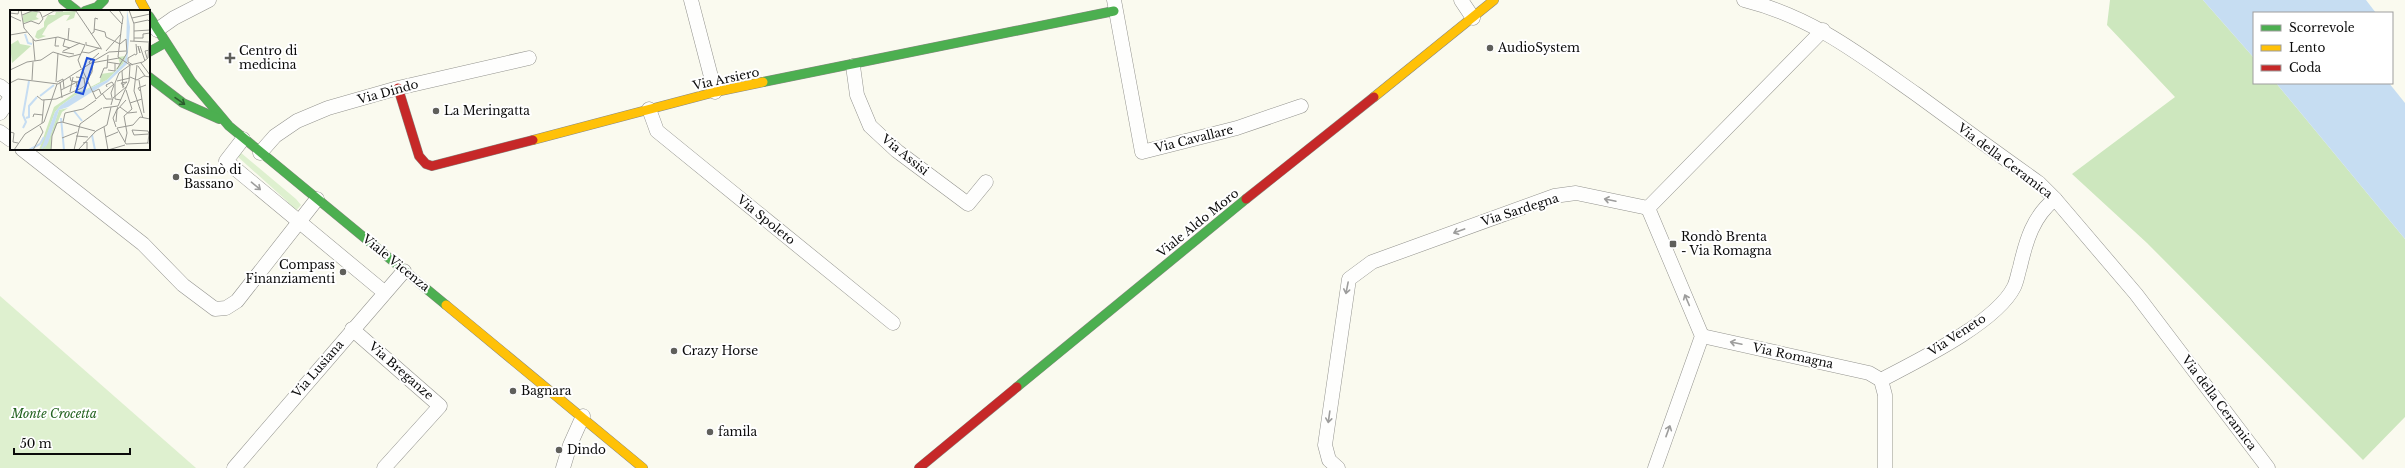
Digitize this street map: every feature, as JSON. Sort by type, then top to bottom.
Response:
[{"type":"main road","points":[[63,0],[76,10]]},
{"type":"main road","points":[[87,10],[97,7],[104,0]]},
{"type":"main road","points":[[140,0],[145,10]]},
{"type":"main road","name":"Viale Aldo Moro","points":[[919,468],[1229,212],[1494,0]]},
{"type":"main road","name":"Via Arsiero","points":[[398,88],[420,156],[426,164],[432,166],[715,92],[853,66],[1114,6]]},
{"type":"main road","name":"Viale Vicenza","points":[[150,20],[153,30],[165,43],[196,88],[223,121],[260,153],[583,416],[643,468]]},
{"type":"main road","points":[[150,51],[165,43]]},
{"type":"main road","points":[[150,78],[183,103],[223,121]]},
{"type":"street","points":[[153,30],[209,0]]},
{"type":"street","points":[[691,0],[715,92]]},
{"type":"street","points":[[1461,0],[1473,18]]},
{"type":"street","name":"Via della Ceramica","points":[[1744,0],[1780,10],[1823,30],[1865,58],[2032,179],[2055,198],[2136,294],[2268,468]]},
{"type":"street","name":"Via Cavallare","points":[[1114,6],[1142,152],[1237,128],[1301,106]]},
{"type":"street","points":[[1655,468],[1702,336],[1648,208],[1823,30]]},
{"type":"street","name":"Via Dindo","points":[[260,153],[275,136],[297,122],[328,108],[398,88],[529,58]]},
{"type":"street","name":"Via Assisi","points":[[853,66],[857,95],[870,126],[897,151],[968,204],[986,182]]},
{"type":"street","points":[[0,86],[10,95]]},
{"type":"street","points":[[0,113],[10,98]]},
{"type":"street","name":"Via Spoleto","points":[[649,109],[657,132],[894,323]]},
{"type":"street","points":[[0,132],[10,139]]},
{"type":"street","points":[[243,139],[226,161],[384,292]]},
{"type":"street","points":[[23,150],[143,244],[183,285],[215,309],[226,308],[237,300],[297,221],[317,199]]},
{"type":"street","name":"Via Sardegna","points":[[1338,468],[1329,460],[1325,445],[1349,279],[1372,262],[1554,196],[1576,193],[1648,208]]},
{"type":"street","name":"Via Veneto","points":[[1881,380],[1949,343],[2001,306],[2014,287],[2031,229],[2045,207],[2055,198]]},
{"type":"street","name":"Via Lusiana","points":[[234,468],[352,329],[404,271]]},
{"type":"street","name":"Via Breganze","points":[[352,329],[440,406],[384,468]]},
{"type":"street","name":"Via Romagna","points":[[1702,336],[1869,373],[1881,380]]},
{"type":"street","points":[[1881,380],[1886,396],[1885,468]]},
{"type":"street","points":[[563,468],[583,416]]},
{"type":"green space","points":[[2110,0],[2203,0],[2253,57],[2253,84],[2277,84],[2405,239],[2405,417],[2363,460],[2147,243],[2072,174],[2175,97],[2107,25]]},
{"type":"green space","points":[[240,152],[296,199],[301,205],[294,213],[287,206],[288,202],[237,156]]},
{"type":"green space","name":"Monte Crocetta","points":[[0,296],[196,468],[0,468]]},
{"type":"water","points":[[2203,0],[2366,0],[2375,12],[2253,12],[2253,57]]},
{"type":"water","points":[[2277,84],[2390,84],[2405,103],[2405,239]]},
{"type":"traffic: fast","points":[[63,0],[76,10]]},
{"type":"traffic: fast","points":[[88,10],[97,7],[104,0]]},
{"type":"traffic: fast","points":[[763,82],[1114,11]]},
{"type":"traffic: fast","points":[[150,18],[191,81],[229,126],[446,305]]},
{"type":"traffic: fast","points":[[150,51],[165,43]]},
{"type":"traffic: fast","points":[[150,78],[183,103],[219,119]]},
{"type":"traffic: fast","points":[[1017,387],[1246,199]]},
{"type":"traffic: slow","points":[[140,0],[145,10]]},
{"type":"traffic: slow","points":[[1374,97],[1494,0]]},
{"type":"traffic: slow","points":[[533,140],[715,92],[763,82]]},
{"type":"traffic: slow","points":[[446,305],[643,468]]},
{"type":"traffic: jam","points":[[398,88],[419,156],[426,164],[432,166],[533,140]]},
{"type":"traffic: jam","points":[[1246,199],[1374,97]]},
{"type":"traffic: jam","points":[[919,468],[1017,387]]},
{"type":"place","name":"AudioSystem","points":[[1490,48]]},
{"type":"place","name":"Centro di medicina","points":[[230,58]]},
{"type":"place","name":"La Meringatta","points":[[436,111]]},
{"type":"place","name":"Casinò di Bassano","points":[[176,177]]},
{"type":"place","name":"Rondò Brenta - Via Romagna","points":[[1673,244]]},
{"type":"place","name":"Compass Finanziamenti","points":[[343,272]]},
{"type":"place","name":"Crazy Horse","points":[[674,351]]},
{"type":"place","name":"Bagnara","points":[[513,391]]},
{"type":"place","name":"famila","points":[[710,432]]},
{"type":"place","name":"Dindo","points":[[559,450]]}]
